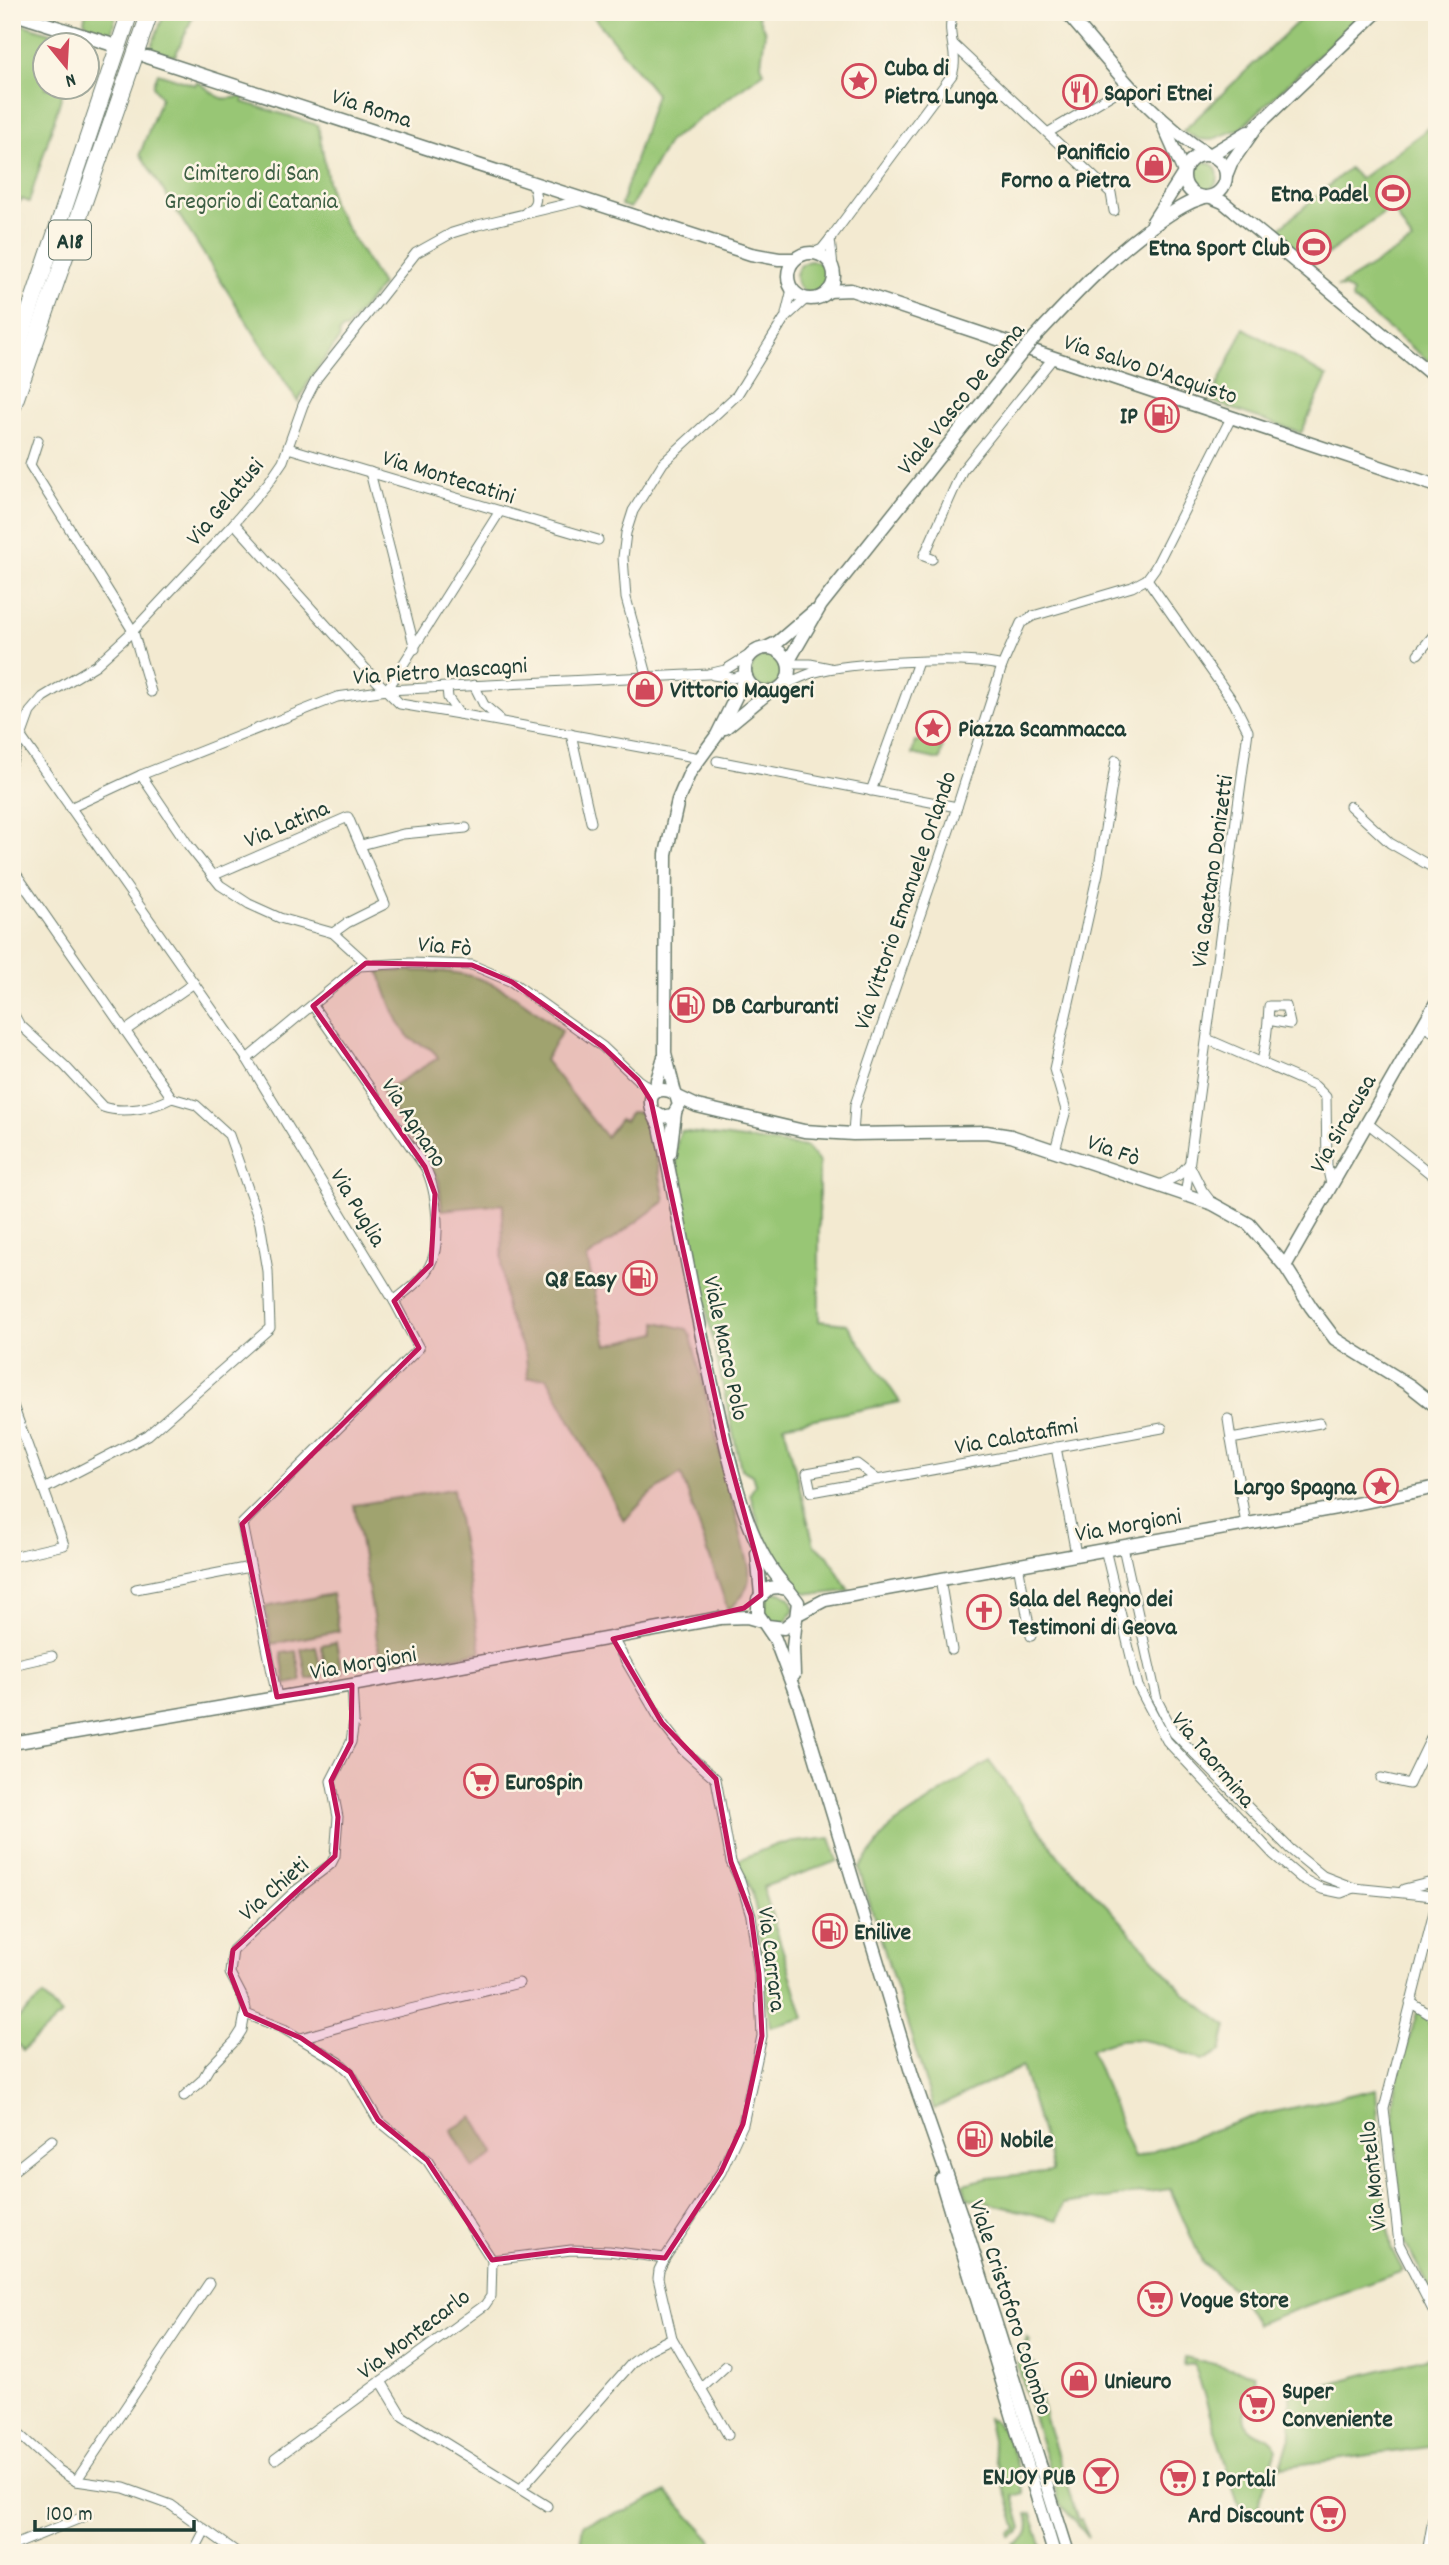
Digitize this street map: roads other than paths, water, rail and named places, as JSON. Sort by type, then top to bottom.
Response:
[{"type":"highway","name":"A18","points":[[12,363],[130,12]]},
{"type":"highway","points":[[12,390],[141,12]]},
{"type":"highway","name":"A18","points":[[12,409],[150,12]]},
{"type":"main road","points":[[1066,12],[1162,122],[1181,138],[1222,163],[1230,198],[1248,223]]},
{"type":"main road","points":[[1146,230],[1183,206],[1220,192],[1231,163],[1257,126],[1377,12]]},
{"type":"main road","points":[[12,13],[110,44]]},
{"type":"main road","name":"Via Roma","points":[[147,57],[751,254]]},
{"type":"main road","points":[[1162,122],[1184,172],[1188,189],[1223,202],[1437,379]]},
{"type":"main road","points":[[1146,230],[1173,193],[1192,159],[1209,155],[1257,126]]},
{"type":"main road","name":"Viale Vasco De Gama","points":[[821,605],[1035,337],[1098,271],[1146,230]]},
{"type":"main road","points":[[790,283],[788,270],[795,259],[800,255],[813,253],[825,257],[851,290]]},
{"type":"main road","points":[[751,254],[779,260],[795,259]]},
{"type":"main road","points":[[751,254],[790,283],[799,295],[807,298],[816,298],[828,291],[851,290]]},
{"type":"main road","points":[[828,291],[833,270]]},
{"type":"main road","name":"Via Salvo D'Acquisto","points":[[851,290],[1437,486]]},
{"type":"main road","points":[[717,735],[744,710],[776,689],[788,676],[788,663],[821,605]]},
{"type":"main road","points":[[668,1167],[676,1103],[665,1053],[666,854],[678,800],[690,772],[717,735],[746,675],[747,662],[760,650],[778,642],[821,605]]},
{"type":"main road","points":[[760,650],[778,651],[788,663]]},
{"type":"main road","points":[[746,675],[755,688],[776,689]]},
{"type":"main road","name":"Via Siracusa","points":[[1285,1266],[1437,1001]]},
{"type":"main road","points":[[665,1053],[653,1101],[662,1117],[676,1103]]},
{"type":"main road","points":[[653,1101],[667,1089],[676,1103]]},
{"type":"main road","name":"Viale Marco Polo","points":[[653,1101],[725,1443],[754,1535]]},
{"type":"main road","name":"Via Fò","points":[[676,1103],[804,1131],[853,1134],[986,1132],[1011,1136],[1213,1204],[1250,1224],[1285,1266],[1335,1339],[1409,1385],[1437,1407]]},
{"type":"main road","name":"Via Morgioni","points":[[825,1600],[1437,1487]]},
{"type":"main road","points":[[754,1535],[774,1576],[798,1602],[793,1669],[799,1703]]},
{"type":"main road","points":[[754,1535],[760,1571],[757,1611],[775,1639],[799,1703]]},
{"type":"main road","points":[[720,1618],[744,1608],[774,1587],[825,1600]]},
{"type":"main road","points":[[720,1618],[747,1617],[784,1628],[797,1616],[825,1600]]},
{"type":"main road","name":"Via Morgioni","points":[[12,1742],[352,1685],[720,1618]]},
{"type":"main road","name":"Viale Cristoforo Colombo","points":[[799,1703],[912,2075],[968,2235],[1068,2553]]},
{"type":"main road","name":"Viale Cristoforo Colombo","points":[[912,2075],[981,2316],[1054,2553]]},
{"type":"street","points":[[813,253],[822,249],[830,239],[952,75],[956,65],[949,26],[954,12]]},
{"type":"street","points":[[953,44],[1111,193],[1114,211]]},
{"type":"street","points":[[1049,132],[1128,85]]},
{"type":"street","points":[[519,216],[533,208],[536,202],[532,181]]},
{"type":"street","name":"Via Gelatusi","points":[[12,762],[30,712],[43,697],[96,665],[133,631],[234,523],[277,471],[303,405],[317,378],[416,253],[452,233],[583,200]]},
{"type":"street","points":[[830,239],[833,270]]},
{"type":"street","points":[[784,319],[790,283]]},
{"type":"street","points":[[647,675],[626,598],[623,556],[633,511],[663,463],[737,395],[784,319],[807,298]]},
{"type":"street","points":[[932,559],[924,556],[962,471],[1053,358]]},
{"type":"street","points":[[1147,579],[1231,418]]},
{"type":"street","points":[[38,440],[30,465],[133,631],[151,692]]},
{"type":"street","name":"Via Montecatini","points":[[288,448],[598,540]]},
{"type":"street","points":[[370,472],[415,649]]},
{"type":"street","points":[[387,690],[500,511]]},
{"type":"street","points":[[234,523],[400,704],[503,720],[700,758]]},
{"type":"street","name":"Via Vittorio Emanuele Orlando","points":[[853,1134],[855,1105],[1002,666],[1021,623],[1033,616],[1132,587],[1147,579]]},
{"type":"street","name":"Via Gaetano Donizetti","points":[[1147,579],[1234,703],[1248,732],[1185,1196]]},
{"type":"street","points":[[1418,654],[1437,631]]},
{"type":"street","points":[[802,640],[803,653],[810,664]]},
{"type":"street","points":[[708,674],[725,670],[760,650]]},
{"type":"street","points":[[871,791],[918,662]]},
{"type":"street","points":[[776,689],[810,674],[832,669],[918,662],[987,662],[1002,666]]},
{"type":"street","points":[[788,663],[832,669]]},
{"type":"street","name":"Via Pietro Mascagni","points":[[70,808],[141,775],[337,697],[387,690],[647,675],[708,674],[733,678],[746,675]]},
{"type":"street","points":[[474,685],[484,705],[503,720]]},
{"type":"street","points":[[447,688],[448,698],[459,714]]},
{"type":"street","points":[[571,734],[591,822]]},
{"type":"street","name":"Via Puglia","points":[[21,737],[247,1059],[394,1301],[419,1348],[242,1524],[277,1697]]},
{"type":"street","points":[[1055,1150],[1066,1110],[1054,1069],[1098,873],[1116,760]]},
{"type":"street","points":[[716,761],[957,807]]},
{"type":"street","points":[[141,775],[188,846],[220,885],[249,904],[280,918],[333,933],[366,963]]},
{"type":"street","points":[[1350,806],[1391,843],[1437,870]]},
{"type":"street","name":"Via Latina","points":[[212,876],[348,817],[385,904],[333,933]]},
{"type":"street","points":[[361,845],[403,834],[466,828]]},
{"type":"street","points":[[12,868],[172,1098],[196,1105],[229,1135],[260,1223],[268,1271],[270,1328],[148,1435],[44,1489]]},
{"type":"street","points":[[247,1059],[359,965],[366,963]]},
{"type":"street","name":"Via Fò","points":[[366,963],[472,965],[512,982],[603,1047],[638,1080],[653,1101]]},
{"type":"street","points":[[125,1031],[194,984]]},
{"type":"street","name":"Via Agnano","points":[[313,1006],[432,1181],[435,1194],[436,1241],[431,1265],[423,1277],[394,1301]]},
{"type":"street","points":[[12,1011],[19,1024],[65,1066],[103,1107],[111,1110],[152,1107],[172,1098]]},
{"type":"street","points":[[1262,1062],[1268,1020]]},
{"type":"street","points":[[1423,1026],[1437,1034]]},
{"type":"street","points":[[1207,1038],[1315,1086],[1326,1097],[1327,1166],[1331,1184]]},
{"type":"street","points":[[1366,1122],[1437,1179]]},
{"type":"street","points":[[1157,1186],[1179,1175],[1189,1164],[1202,1190],[1213,1204]]},
{"type":"street","points":[[12,1403],[17,1432],[44,1489],[64,1545],[12,1557]]},
{"type":"street","points":[[1227,1419],[1246,1524]]},
{"type":"street","points":[[1231,1439],[1320,1423]]},
{"type":"street","name":"Via Calatafimi","points":[[878,1480],[857,1464],[807,1473],[811,1492],[878,1480],[1056,1447],[1162,1428]]},
{"type":"street","points":[[1056,1447],[1076,1554]]},
{"type":"street","name":"Via Taormina","points":[[1123,1547],[1157,1700],[1174,1733],[1290,1849],[1323,1875],[1354,1888],[1397,1891],[1436,1898]]},
{"type":"street","name":"Via Taormina","points":[[1105,1549],[1138,1686],[1167,1741],[1273,1854],[1301,1878],[1322,1889],[1341,1893],[1354,1888]]},
{"type":"street","points":[[1110,1567],[1127,1563]]},
{"type":"street","points":[[1018,1564],[1031,1636]]},
{"type":"street","points":[[136,1589],[250,1567]]},
{"type":"street","points":[[940,1579],[951,1650]]},
{"type":"street","name":"Via Carrara","points":[[613,1639],[662,1723],[683,1750],[716,1779],[731,1862],[751,1915],[759,1974],[762,2036],[743,2124],[721,2172],[665,2259]]},
{"type":"street","points":[[12,1665],[52,1656]]},
{"type":"street","name":"Via Chieti","points":[[246,2014],[242,1996],[230,1973],[233,1950],[294,1892],[331,1864],[335,1856],[338,1817],[331,1781],[351,1742],[354,1721],[352,1685]]},
{"type":"street","points":[[1381,1778],[1409,1784],[1437,1726]]},
{"type":"street","name":"Via Taormina","points":[[1397,1891],[1435,1880]]},
{"type":"street","name":"Via Montello","points":[[1435,1880],[1431,1890],[1436,1898],[1384,2109],[1399,2244],[1437,2318]]},
{"type":"street","points":[[301,2038],[519,1983]]},
{"type":"street","points":[[1410,2002],[1432,2015],[1437,2025]]},
{"type":"street","points":[[184,2096],[202,2080],[217,2059],[235,2041],[242,2030],[246,2014],[301,2038],[350,2072],[378,2120],[427,2160],[492,2260],[571,2250],[609,2250],[665,2259],[658,2278],[672,2338],[728,2435]]},
{"type":"street","points":[[12,2172],[52,2140]]},
{"type":"street","name":"Via Montecarlo","points":[[275,2459],[485,2305],[491,2296],[492,2260]]},
{"type":"street","points":[[76,2481],[209,2283]]},
{"type":"street","points":[[521,2489],[632,2363],[650,2349],[672,2338]]},
{"type":"street","points":[[701,2389],[726,2366]]},
{"type":"street","points":[[381,2381],[401,2416],[547,2506]]},
{"type":"street","points":[[12,2428],[57,2469],[76,2481],[124,2488],[172,2505],[238,2553]]},
{"type":"street","points":[[1427,2553],[1437,2496]]},
{"type":"street","points":[[12,2546],[89,2515]]},
{"type":"street","points":[[193,2553],[205,2530]]},
{"type":"place","name":"Cuba di Pietra Lunga","points":[[859,81]]},
{"type":"place","name":"Sapori Etnei","points":[[1080,92]]},
{"type":"place","name":"Panificio Forno a Pietra","points":[[1154,165]]},
{"type":"place","name":"Etna Padel","points":[[1393,193]]},
{"type":"place","name":"Etna Sport Club","points":[[1314,247]]},
{"type":"place","name":"IP","points":[[1162,415]]},
{"type":"place","name":"Vittorio Maugeri","points":[[645,689]]},
{"type":"place","name":"Piazza Scammacca","points":[[933,728]]},
{"type":"place","name":"DB Carburanti","points":[[687,1005]]},
{"type":"place","name":"Q8 Easy","points":[[640,1278]]},
{"type":"place","name":"Largo Spagna","points":[[1381,1486]]},
{"type":"place","name":"Sala del Regno dei Testimoni di Geova","points":[[984,1612]]},
{"type":"place","name":"EuroSpin","points":[[481,1781]]},
{"type":"place","name":"Enilive","points":[[830,1931]]},
{"type":"place","name":"Nobile","points":[[975,2139]]},
{"type":"place","name":"Vogue Store","points":[[1155,2299]]},
{"type":"place","name":"Unieuro","points":[[1079,2380]]},
{"type":"place","name":"Super Conveniente","points":[[1257,2404]]},
{"type":"place","name":"ENJOY PUB","points":[[1101,2476]]},
{"type":"place","name":"I Portali","points":[[1178,2478]]},
{"type":"place","name":"Ard Discount","points":[[1328,2514]]},
{"type":"park label","name":"Cimitero di San Gregorio di Catania","points":[[251,186]]}]
